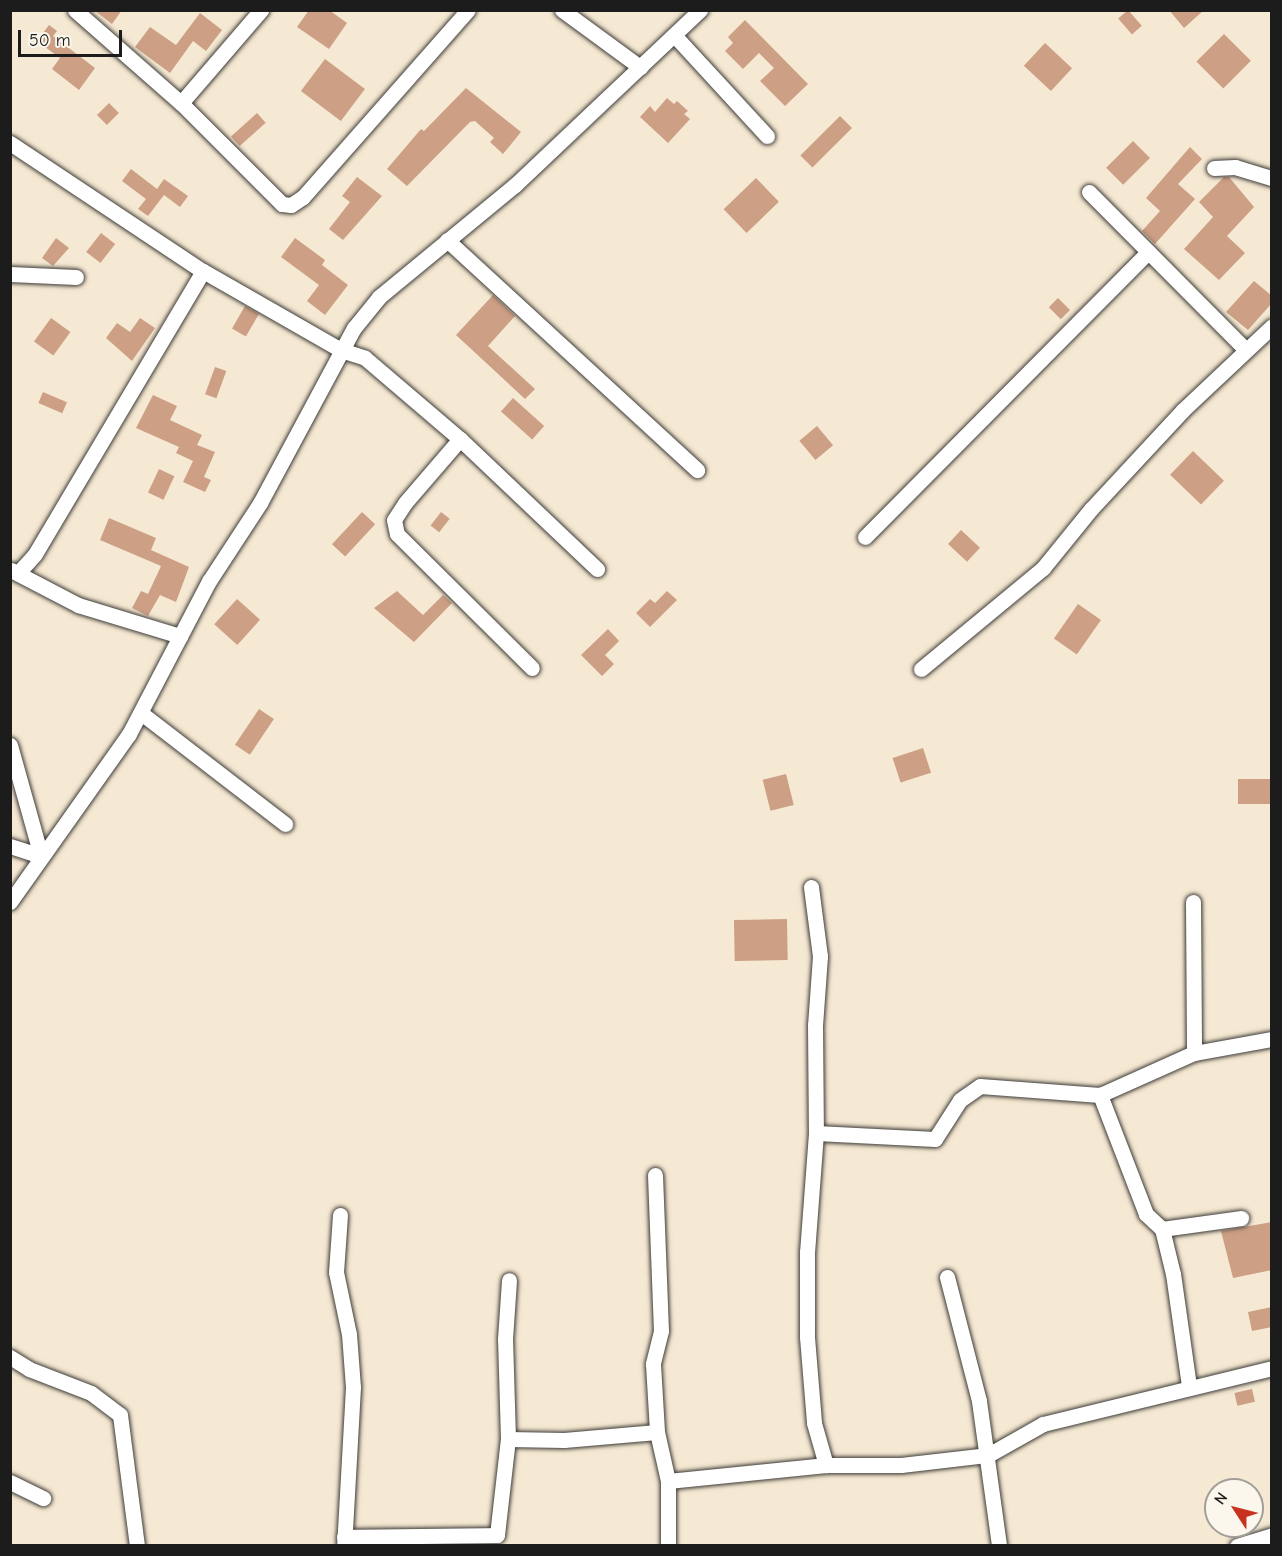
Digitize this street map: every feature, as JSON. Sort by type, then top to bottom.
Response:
[{"type":"street","points":[[75,10],[181,103],[282,204],[291,205],[303,196],[468,10]]},
{"type":"street","points":[[181,103],[261,10]]},
{"type":"street","points":[[561,10],[640,68]]},
{"type":"street","points":[[10,902],[141,713],[209,581],[273,479],[341,350],[379,297],[515,185],[700,10]]},
{"type":"street","points":[[675,36],[767,136]]},
{"type":"street","points":[[10,143],[203,271],[341,350],[365,358],[460,438],[597,569]]},
{"type":"street","points":[[1214,168],[1245,169],[1272,178]]},
{"type":"street","points":[[1089,192],[1245,349]]},
{"type":"street","points":[[447,240],[697,470]]},
{"type":"street","points":[[865,537],[1148,252]]},
{"type":"street","points":[[180,636],[78,605],[14,571],[35,554],[203,271]]},
{"type":"street","points":[[10,274],[76,278]]},
{"type":"street","points":[[921,669],[1043,568],[1091,509],[1245,349],[1272,326]]},
{"type":"street","points":[[460,438],[405,503],[394,520],[397,534],[532,668]]},
{"type":"street","points":[[141,713],[285,824]]},
{"type":"street","points":[[10,745],[41,856]]},
{"type":"street","points":[[10,846],[41,856]]},
{"type":"street","points":[[811,886],[820,956],[815,1025],[816,1133],[807,1252],[807,1337],[814,1423],[826,1465]]},
{"type":"street","points":[[1193,902],[1194,1053]]},
{"type":"street","points":[[816,1133],[935,1139],[960,1100],[980,1086],[1100,1095],[1194,1053],[1272,1039]]},
{"type":"street","points":[[1100,1095],[1146,1214],[1162,1229],[1173,1274],[1189,1386]]},
{"type":"street","points":[[655,1175],[661,1322],[653,1364],[657,1432],[668,1481],[668,1545]]},
{"type":"street","points":[[340,1215],[336,1272],[349,1334],[353,1387],[344,1541],[497,1540],[508,1439],[505,1339],[509,1280]]},
{"type":"street","points":[[1162,1229],[1242,1218]]},
{"type":"street","points":[[947,1277],[979,1401],[999,1545]]},
{"type":"street","points":[[10,1357],[29,1369],[91,1393],[120,1415],[137,1545]]},
{"type":"street","points":[[668,1481],[826,1465],[901,1465],[988,1455],[1043,1424],[1189,1386],[1272,1368]]},
{"type":"street","points":[[508,1439],[564,1440],[657,1432]]},
{"type":"street","points":[[10,1482],[43,1498]]},
{"type":"street","points":[[1237,1545],[1272,1535]]},
{"type":"building","points":[[94,10],[122,10],[112,24]]},
{"type":"building","points":[[309,10],[329,10],[347,23],[329,49],[297,27]]},
{"type":"building","points":[[1128,10],[1142,26],[1132,34],[1118,19]]},
{"type":"building","points":[[1169,10],[1204,10],[1184,28]]},
{"type":"building","points":[[200,13],[222,30],[206,51],[193,41],[170,73],[135,47],[150,27],[176,45]]},
{"type":"building","points":[[745,20],[808,84],[785,106],[760,81],[774,68],[759,53],[743,69],[725,51],[733,43],[728,37]]},
{"type":"building","points":[[49,25],[57,31],[53,36],[95,68],[79,90],[52,69],[60,58],[37,41]]},
{"type":"building","points":[[1224,34],[1251,61],[1223,88],[1196,62]]},
{"type":"building","points":[[1045,43],[1072,68],[1051,91],[1024,66]]},
{"type":"building","points":[[325,59],[365,89],[341,121],[301,91]]},
{"type":"building","points":[[466,88],[521,132],[503,154],[490,142],[494,138],[475,121],[470,122],[407,186],[387,169],[421,129],[424,131]]},
{"type":"building","points":[[667,98],[674,104],[677,101],[688,111],[684,114],[690,119],[668,143],[640,117],[650,106],[655,112]]},
{"type":"building","points":[[109,103],[119,113],[107,125],[97,115]]},
{"type":"building","points":[[257,113],[266,123],[240,146],[231,136]]},
{"type":"building","points":[[840,116],[852,128],[812,168],[800,156]]},
{"type":"building","points":[[1133,141],[1150,158],[1123,185],[1106,168]]},
{"type":"building","points":[[1190,147],[1202,159],[1178,184],[1195,199],[1155,244],[1142,231],[1160,211],[1146,198]]},
{"type":"building","points":[[131,169],[157,189],[164,179],[188,196],[180,207],[164,195],[148,216],[138,209],[146,199],[122,181]]},
{"type":"building","points":[[357,177],[382,196],[343,240],[329,229],[350,202],[342,196]]},
{"type":"building","points":[[1224,177],[1229,177],[1254,207],[1227,236],[1245,253],[1219,280],[1184,249],[1213,217],[1199,202]]},
{"type":"building","points":[[756,178],[779,202],[747,233],[724,209]]},
{"type":"building","points":[[101,233],[115,244],[100,263],[86,252]]},
{"type":"building","points":[[56,238],[69,248],[53,266],[42,258]]},
{"type":"building","points":[[295,238],[325,260],[322,265],[348,285],[325,315],[307,301],[319,285],[281,257]]},
{"type":"building","points":[[1254,281],[1272,296],[1272,303],[1248,330],[1226,312]]},
{"type":"building","points":[[493,295],[515,316],[488,346],[535,389],[525,399],[456,335]]},
{"type":"building","points":[[1058,298],[1070,310],[1061,319],[1049,307]]},
{"type":"building","points":[[245,306],[259,314],[246,337],[232,329]]},
{"type":"building","points":[[51,318],[70,332],[53,356],[34,341]]},
{"type":"building","points":[[140,318],[155,328],[132,361],[106,338],[117,323],[130,332]]},
{"type":"building","points":[[215,367],[226,371],[216,398],[205,394]]},
{"type":"building","points":[[43,392],[67,402],[62,413],[38,403]]},
{"type":"building","points":[[153,395],[177,406],[170,420],[202,435],[197,445],[215,452],[204,477],[211,480],[205,492],[183,482],[193,461],[176,453],[179,447],[136,428]]},
{"type":"building","points":[[513,398],[544,426],[532,439],[501,411]]},
{"type":"building","points":[[817,426],[833,445],[815,460],[799,441]]},
{"type":"building","points":[[1193,451],[1224,481],[1201,505],[1170,475]]},
{"type":"building","points":[[159,469],[174,476],[163,500],[148,493]]},
{"type":"building","points":[[362,512],[375,524],[345,556],[332,544]]},
{"type":"building","points":[[441,512],[450,519],[439,532],[431,525]]},
{"type":"building","points":[[109,518],[156,538],[151,550],[189,567],[176,602],[160,595],[148,616],[132,608],[141,591],[148,594],[161,566],[100,540]]},
{"type":"building","points":[[961,530],[980,548],[967,562],[948,544]]},
{"type":"building","points":[[397,591],[423,615],[443,595],[452,603],[414,642],[374,608]]},
{"type":"building","points":[[667,591],[677,600],[650,627],[636,613],[650,599],[655,603]]},
{"type":"building","points":[[237,599],[260,620],[237,645],[214,624]]},
{"type":"building","points":[[1078,604],[1101,620],[1077,654],[1054,638]]},
{"type":"building","points":[[608,629],[619,641],[605,655],[614,664],[602,676],[581,655]]},
{"type":"building","points":[[259,709],[274,719],[250,755],[235,745]]},
{"type":"building","points":[[923,748],[931,773],[901,783],[893,758]]},
{"type":"building","points":[[786,774],[794,805],[770,811],[763,780]]},
{"type":"building","points":[[1238,779],[1272,779],[1272,804],[1238,804]]},
{"type":"building","points":[[787,919],[788,960],[735,961],[734,920]]},
{"type":"building","points":[[1272,1222],[1272,1270],[1233,1278],[1221,1231]]},
{"type":"building","points":[[1272,1307],[1272,1327],[1252,1331],[1248,1312]]},
{"type":"building","points":[[1252,1389],[1255,1402],[1237,1406],[1234,1393]]}]
